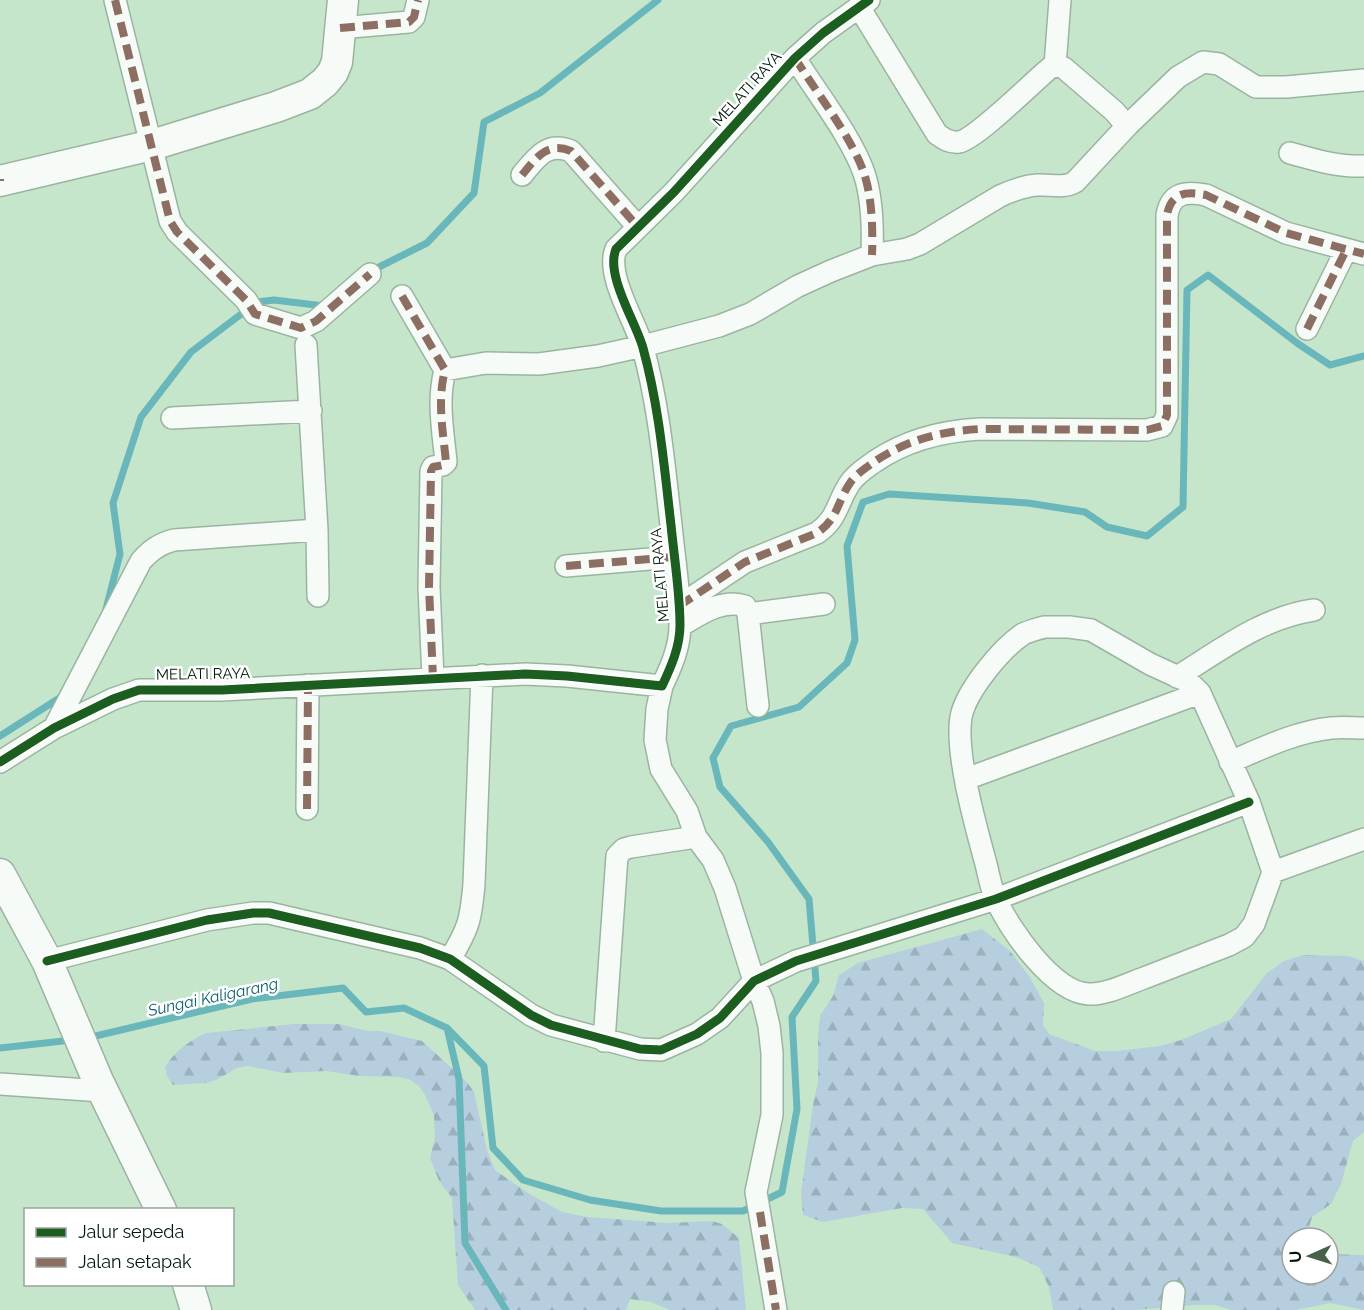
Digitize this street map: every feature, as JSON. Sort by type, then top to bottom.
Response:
[{"type":"street","points":[[115,0],[170,221],[177,232],[250,307],[301,328],[316,321],[370,274]]},
{"type":"street","points":[[0,180],[152,145],[276,107],[310,94],[333,72],[337,62],[342,14],[409,22],[414,17],[418,0]]},
{"type":"street","points":[[1055,66],[1060,0]]},
{"type":"street","points":[[864,4],[937,134],[945,140],[960,142],[975,133],[1051,67],[1055,66],[1064,68],[1128,126]]},
{"type":"street","name":"MELATI RAYA","points":[[0,762],[54,728],[113,699],[138,690],[222,690],[525,674],[662,686],[675,655],[679,616],[674,557],[656,408],[643,346],[617,281],[613,264],[616,249],[674,192],[795,58],[823,33],[864,4]]},
{"type":"street","points":[[795,58],[854,150],[864,174],[870,204],[872,249]]},
{"type":"street","points":[[445,370],[486,363],[539,364],[598,356],[719,326],[750,314],[798,286],[872,249],[907,249],[920,244],[1012,190],[1033,186],[1070,185],[1178,77],[1203,62],[1219,64],[1256,87],[1287,87],[1364,80]]},
{"type":"street","points":[[522,175],[540,153],[556,147],[571,151],[638,227]]},
{"type":"street","points":[[1290,153],[1322,162],[1364,166]]},
{"type":"street","points":[[679,616],[745,561],[825,528],[831,521],[850,482],[860,472],[884,455],[920,439],[957,431],[980,429],[1147,430],[1162,426],[1167,415],[1167,215],[1169,203],[1178,196],[1197,193],[1206,195],[1286,233],[1355,252],[1307,329]]},
{"type":"street","points":[[402,296],[445,370],[441,387],[441,405],[446,462],[433,467],[431,471],[429,587],[433,678]]},
{"type":"street","points":[[306,345],[317,531],[318,596]]},
{"type":"street","points":[[172,418],[311,411]]},
{"type":"street","points":[[54,728],[141,561],[154,548],[174,540],[317,531]]},
{"type":"street","points":[[566,566],[674,557]]},
{"type":"street","points":[[748,614],[824,604]]},
{"type":"street","points":[[679,616],[720,605],[742,605],[748,610],[758,706]]},
{"type":"street","points":[[1177,677],[1250,633],[1295,613],[1314,610]]},
{"type":"street","points":[[1044,627],[1091,630],[1189,682],[1200,693],[1249,802],[1273,872],[1254,924],[1244,937],[1229,945],[1123,986],[1089,994],[1073,992],[1035,958],[1016,933],[996,899],[977,833],[960,735],[961,715],[969,696],[1006,648],[1024,633],[1044,627]]},
{"type":"street","points":[[450,959],[471,918],[482,675]]},
{"type":"street","points":[[307,809],[308,685]]},
{"type":"street","points":[[662,686],[656,725],[657,755],[661,769],[687,811],[696,837],[713,860],[725,888],[765,1009],[772,1053],[772,1115],[758,1202],[776,1310]]},
{"type":"street","points":[[966,779],[1200,693]]},
{"type":"street","points":[[1230,762],[1285,738],[1305,732],[1333,728],[1364,728]]},
{"type":"street","points":[[47,961],[207,920],[253,912],[269,913],[420,948],[450,959],[531,1016],[551,1025],[604,1041],[640,1049],[661,1050],[698,1034],[720,1018],[754,981],[796,961],[996,899],[1249,802]]},
{"type":"street","points":[[604,1041],[617,856],[624,849],[631,847],[696,837]]},
{"type":"street","points":[[1273,872],[1364,839]]},
{"type":"street","points":[[0,874],[47,961],[100,1086],[160,1208]]},
{"type":"street","points":[[0,1084],[100,1086]]},
{"type":"street","points":[[189,1286],[196,1310]]},
{"type":"green space","points":[[982,929],[1010,951],[1029,976],[1044,1003],[1043,1025],[1049,1034],[1095,1051],[1117,1051],[1160,1046],[1181,1040],[1231,1019],[1267,973],[1284,961],[1304,955],[1348,956],[1364,961],[1364,1132],[1353,1141],[1341,1184],[1331,1204],[1312,1217],[1309,1226],[1280,1226],[1280,1286],[1340,1286],[1340,1254],[1364,1255],[1364,1310],[1330,1303],[1296,1310],[1232,1310],[1215,1305],[1195,1305],[1135,1310],[1053,1310],[1049,1287],[1039,1267],[1016,1257],[952,1243],[923,1209],[902,1208],[823,1222],[803,1215],[801,1193],[818,1082],[820,1016],[833,996],[839,975],[858,963]]},
{"type":"green space","points":[[294,1024],[339,1024],[422,1041],[467,1082],[474,1092],[487,1150],[495,1170],[531,1195],[562,1212],[587,1217],[668,1223],[712,1221],[722,1224],[739,1238],[746,1310],[670,1310],[651,1302],[630,1299],[626,1310],[475,1310],[458,1285],[452,1198],[439,1181],[430,1158],[435,1137],[434,1115],[419,1086],[399,1077],[359,1076],[326,1071],[283,1073],[248,1066],[237,1068],[206,1083],[173,1085],[167,1076],[165,1067],[173,1056],[188,1043],[206,1033]]},
{"type":"waterway","points":[[371,271],[427,243],[474,193],[484,122],[540,93],[658,0]]},
{"type":"waterway","points":[[447,1028],[484,1066],[493,1148],[523,1180],[590,1200],[661,1211],[743,1211],[782,1192],[797,1109],[792,1017],[816,981],[809,899],[768,842],[720,787],[713,758],[731,726],[799,707],[847,663],[855,640],[847,546],[863,502],[889,494],[1028,503],[1085,512],[1107,527],[1147,536],[1183,507],[1187,290],[1208,275],[1297,343],[1330,365],[1364,356]]},
{"type":"waterway","points":[[106,609],[120,554],[113,503],[141,417],[191,352],[257,302],[274,300],[326,305]]},
{"type":"waterway","points":[[0,736],[61,697],[63,693]]},
{"type":"waterway","name":"Sungai Kaligarang","points":[[87,1038],[252,999],[343,988],[366,1012],[404,1008],[447,1028],[459,1079],[465,1243],[506,1310]]},
{"type":"waterway","name":"Sungai Kaligarang","points":[[0,1048],[72,1040]]},
{"type":"marked path","points":[[115,0],[170,221],[177,232],[246,300],[255,314],[301,328],[316,321],[370,274]]},
{"type":"marked path","points":[[340,28],[409,22],[414,17],[418,0]]},
{"type":"marked path","points":[[795,58],[842,129],[864,173],[869,192],[872,255]]},
{"type":"marked path","points":[[522,175],[537,157],[549,150],[563,148],[571,151],[638,227]]},
{"type":"marked path","points":[[679,606],[745,562],[817,533],[829,522],[850,483],[861,471],[886,454],[912,442],[952,432],[980,429],[1147,430],[1162,426],[1167,415],[1167,215],[1172,202],[1180,195],[1192,193],[1206,195],[1286,233],[1364,254]]},
{"type":"marked path","points":[[1307,329],[1346,250]]},
{"type":"marked path","points":[[402,296],[445,370],[441,405],[446,462],[433,467],[431,471],[429,587],[433,678]]},
{"type":"marked path","points":[[566,566],[674,557]]},
{"type":"marked path","points":[[307,809],[308,685]]},
{"type":"marked path","points":[[760,1212],[776,1310]]},
{"type":"cycle path","points":[[0,762],[54,728],[113,699],[139,690],[222,690],[525,674],[662,686],[669,672],[680,633],[677,575],[653,392],[643,348],[618,285],[614,260],[616,249],[674,192],[795,58],[823,33],[869,0]]},
{"type":"cycle path","points":[[47,961],[207,920],[269,913],[420,948],[450,959],[531,1015],[551,1025],[640,1049],[661,1050],[697,1034],[720,1018],[754,981],[796,961],[996,899],[1249,802]]}]
